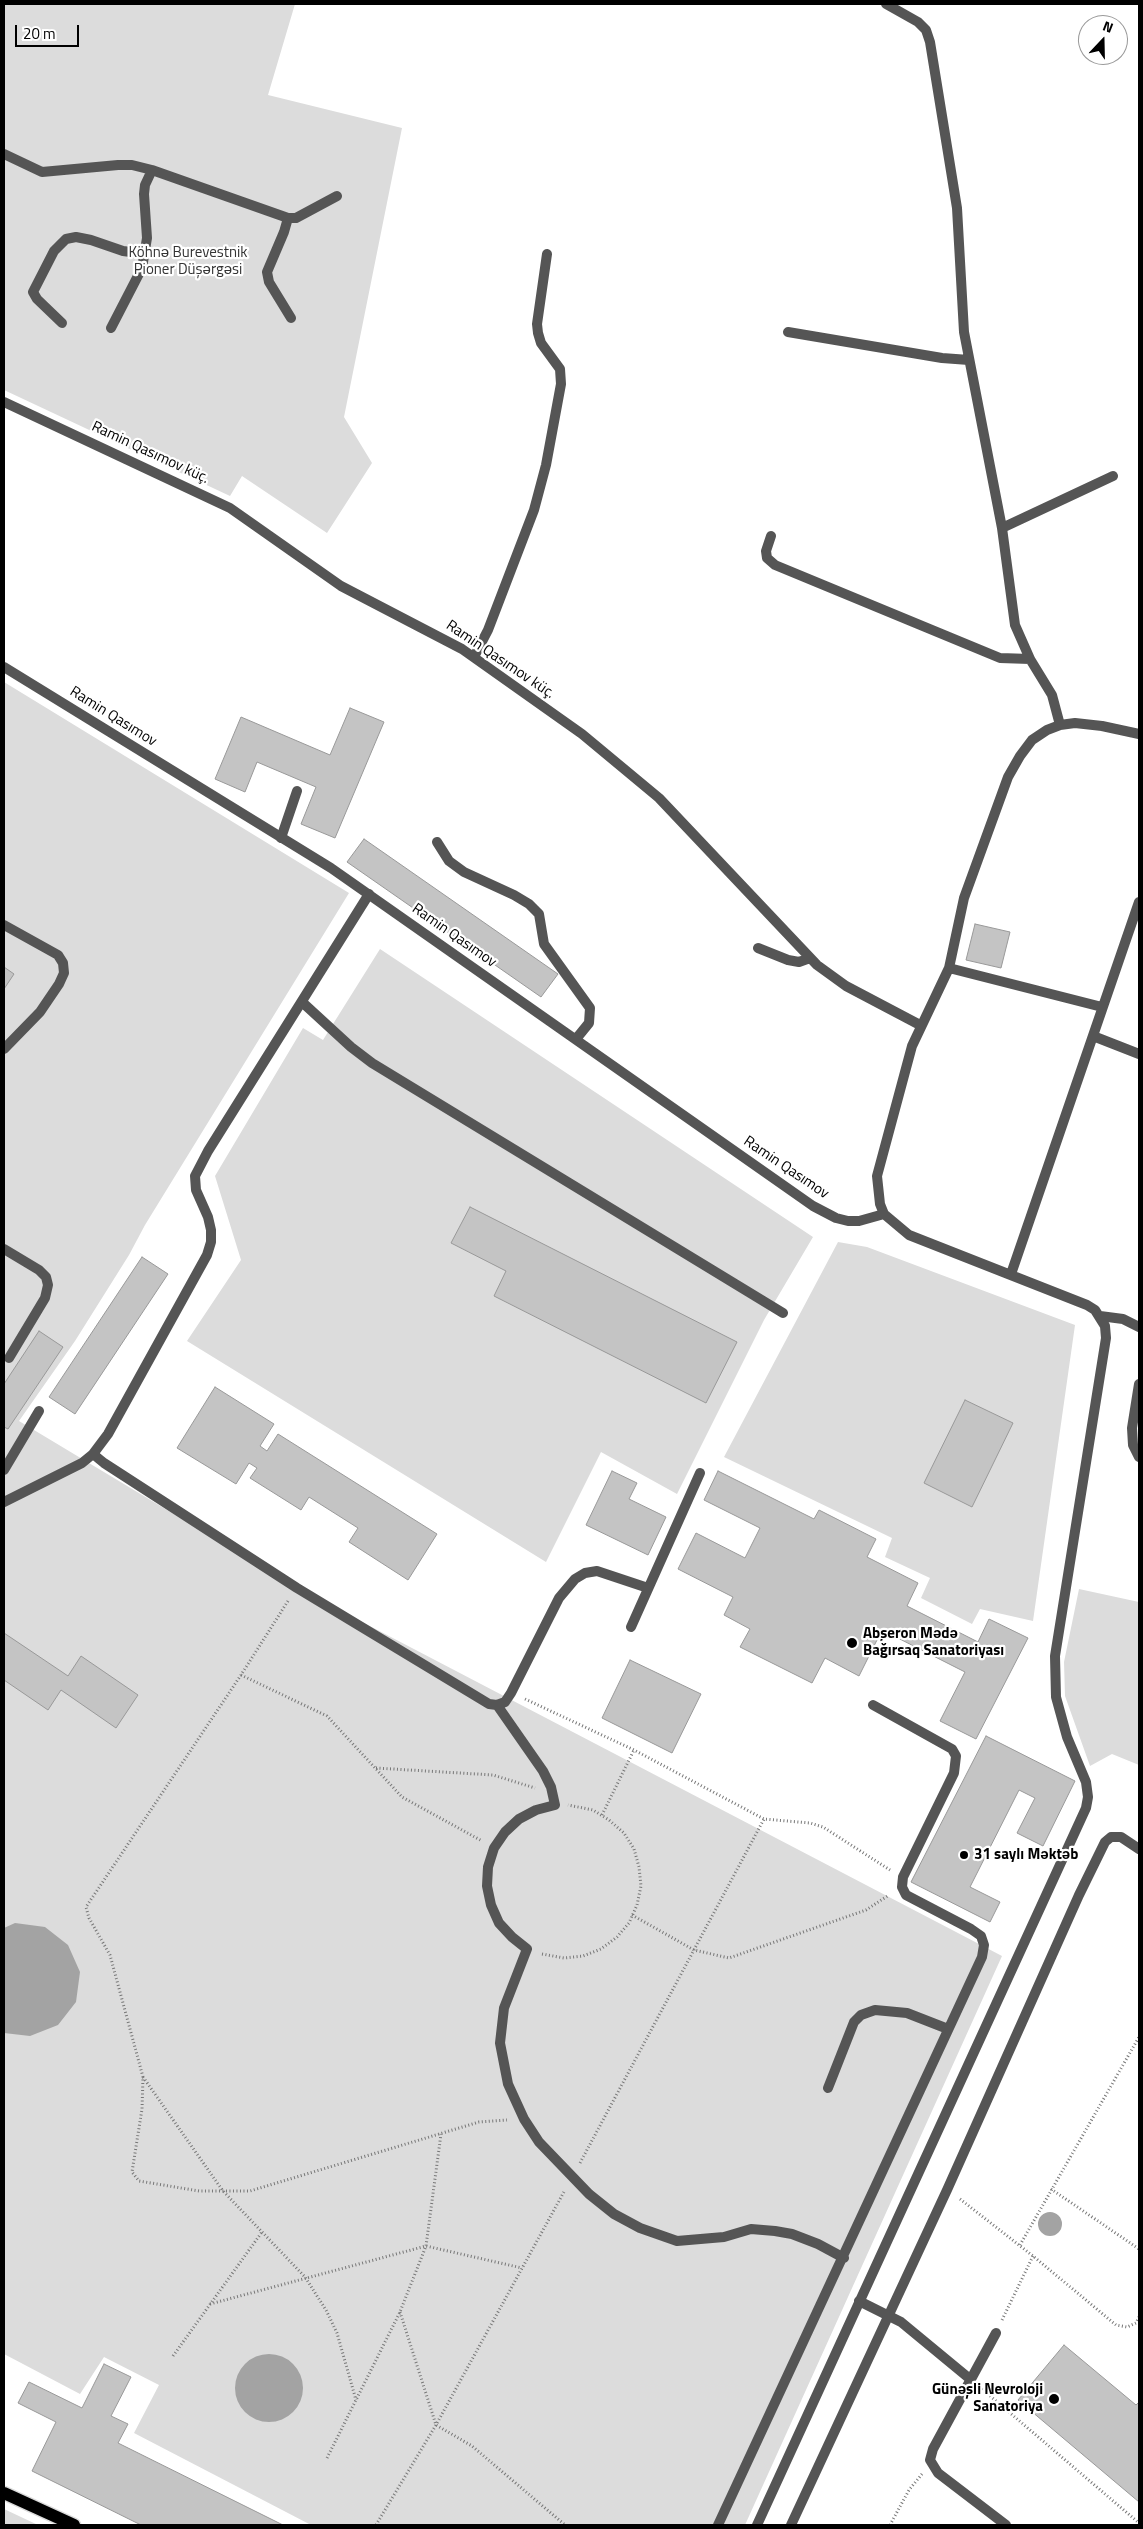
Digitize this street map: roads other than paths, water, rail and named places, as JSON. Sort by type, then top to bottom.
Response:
[{"type":"main road","points":[[4,2493],[74,2525]]},
{"type":"street","points":[[886,4],[918,22],[926,30],[930,42],[957,208],[964,332],[968,360],[1002,528],[1015,625],[1030,659],[1052,695],[1060,725]]},
{"type":"street","points":[[4,154],[42,172],[132,165],[152,170],[288,218],[296,218],[337,196]]},
{"type":"street","points":[[111,328],[142,268],[146,254],[147,238],[144,194],[145,185],[152,170]]},
{"type":"street","points":[[288,218],[267,272],[269,282],[291,318]]},
{"type":"street","points":[[62,322],[37,300],[33,292],[54,251],[66,239],[76,236],[123,251],[146,254]]},
{"type":"street","points":[[474,657],[485,637],[534,510],[546,465],[561,384],[560,369],[541,343],[538,334],[537,324],[547,254]]},
{"type":"street","points":[[788,332],[942,358],[968,360]]},
{"type":"street","name":"Ramin Qasımov küç.","points":[[4,402],[230,508],[341,586],[371,603],[445,639],[474,657],[582,734],[652,792],[810,958],[846,986],[920,1025]]},
{"type":"street","points":[[1002,528],[1113,476]]},
{"type":"street","points":[[771,536],[766,551],[768,558],[775,565],[1000,658],[1030,659]]},
{"type":"street","name":"Ramin Qasımov","points":[[4,667],[368,894],[813,1206],[836,1218],[848,1221],[859,1221],[884,1214]]},
{"type":"street","points":[[757,2525],[1086,1808],[1088,1797],[1086,1782],[1061,1716],[1055,1676],[1060,1618],[1106,1338],[1105,1326],[1100,1316],[1087,1305],[1011,1274],[921,1241],[894,1225],[884,1214],[878,1191],[880,1163],[904,1069],[920,1025],[949,968],[964,898],[1008,777],[1032,740],[1047,730],[1060,725],[1102,726],[1139,734]]},
{"type":"street","points":[[281,838],[297,791]]},
{"type":"street","points":[[438,842],[449,861],[464,872],[514,895],[530,904],[539,914],[544,944],[590,1008],[589,1023],[576,1039]]},
{"type":"street","points":[[4,1502],[82,1463],[93,1454],[108,1434],[207,1255],[211,1230],[208,1217],[196,1190],[195,1176],[208,1151],[368,894]]},
{"type":"street","points":[[1011,1274],[1139,902]]},
{"type":"street","points":[[4,925],[58,955],[63,963],[64,973],[60,984],[40,1012],[4,1049]]},
{"type":"street","points":[[758,948],[798,962],[810,958]]},
{"type":"street","points":[[949,968],[1102,1008]]},
{"type":"street","points":[[302,1002],[351,1047],[372,1063],[783,1313]]},
{"type":"street","points":[[1093,1036],[1139,1054]]},
{"type":"street","points":[[4,1249],[39,1270],[46,1276],[48,1285],[45,1298],[9,1358]]},
{"type":"street","points":[[1100,1316],[1123,1320],[1139,1327]]},
{"type":"street","points":[[1139,1384],[1132,1428],[1133,1445],[1139,1457]]},
{"type":"street","points":[[4,1470],[39,1411]]},
{"type":"street","points":[[93,1454],[297,1588],[478,1699],[496,1705],[543,1771],[553,1794],[555,1805],[536,1810],[519,1819],[505,1832],[494,1848],[488,1867],[487,1886],[491,1905],[499,1923],[512,1938],[527,1949],[504,2008],[500,2043],[508,2084],[524,2118],[539,2142],[589,2194],[614,2214],[640,2228],[677,2241],[724,2237],[751,2229],[775,2231],[792,2234],[818,2244],[844,2258]]},
{"type":"street","points":[[631,1627],[700,1473]]},
{"type":"street","points":[[496,1705],[505,1702],[511,1693],[559,1598],[574,1579],[585,1573],[597,1571],[648,1588]]},
{"type":"street","points":[[718,2525],[844,2258],[982,1957],[984,1945],[981,1936],[906,1895],[902,1882],[954,1773],[956,1756],[952,1749],[873,1705]]},
{"type":"street","points":[[791,2525],[947,2190],[1079,1894],[1105,1842],[1111,1837],[1121,1837],[1139,1849]]},
{"type":"street","points":[[828,2088],[854,2022],[861,2014],[875,2010],[907,2013],[948,2029]]},
{"type":"street","points":[[859,2302],[901,2322],[970,2378]]},
{"type":"street","points":[[996,2333],[933,2449],[930,2460],[932,2466],[1006,2525]]},
{"type":"place","name":"Abşeron Mədə Bağırsaq Sanatoriyası","points":[[852,1643]]},
{"type":"place","name":"31 saylı Məktəb","points":[[964,1855]]},
{"type":"place","name":"Günəşli Nevroloji Sanatoriya","points":[[1054,2399]]},
{"type":"park label","name":"Köhnə Burevestnik Pioner Düşərgəsi","points":[[188,262]]}]
